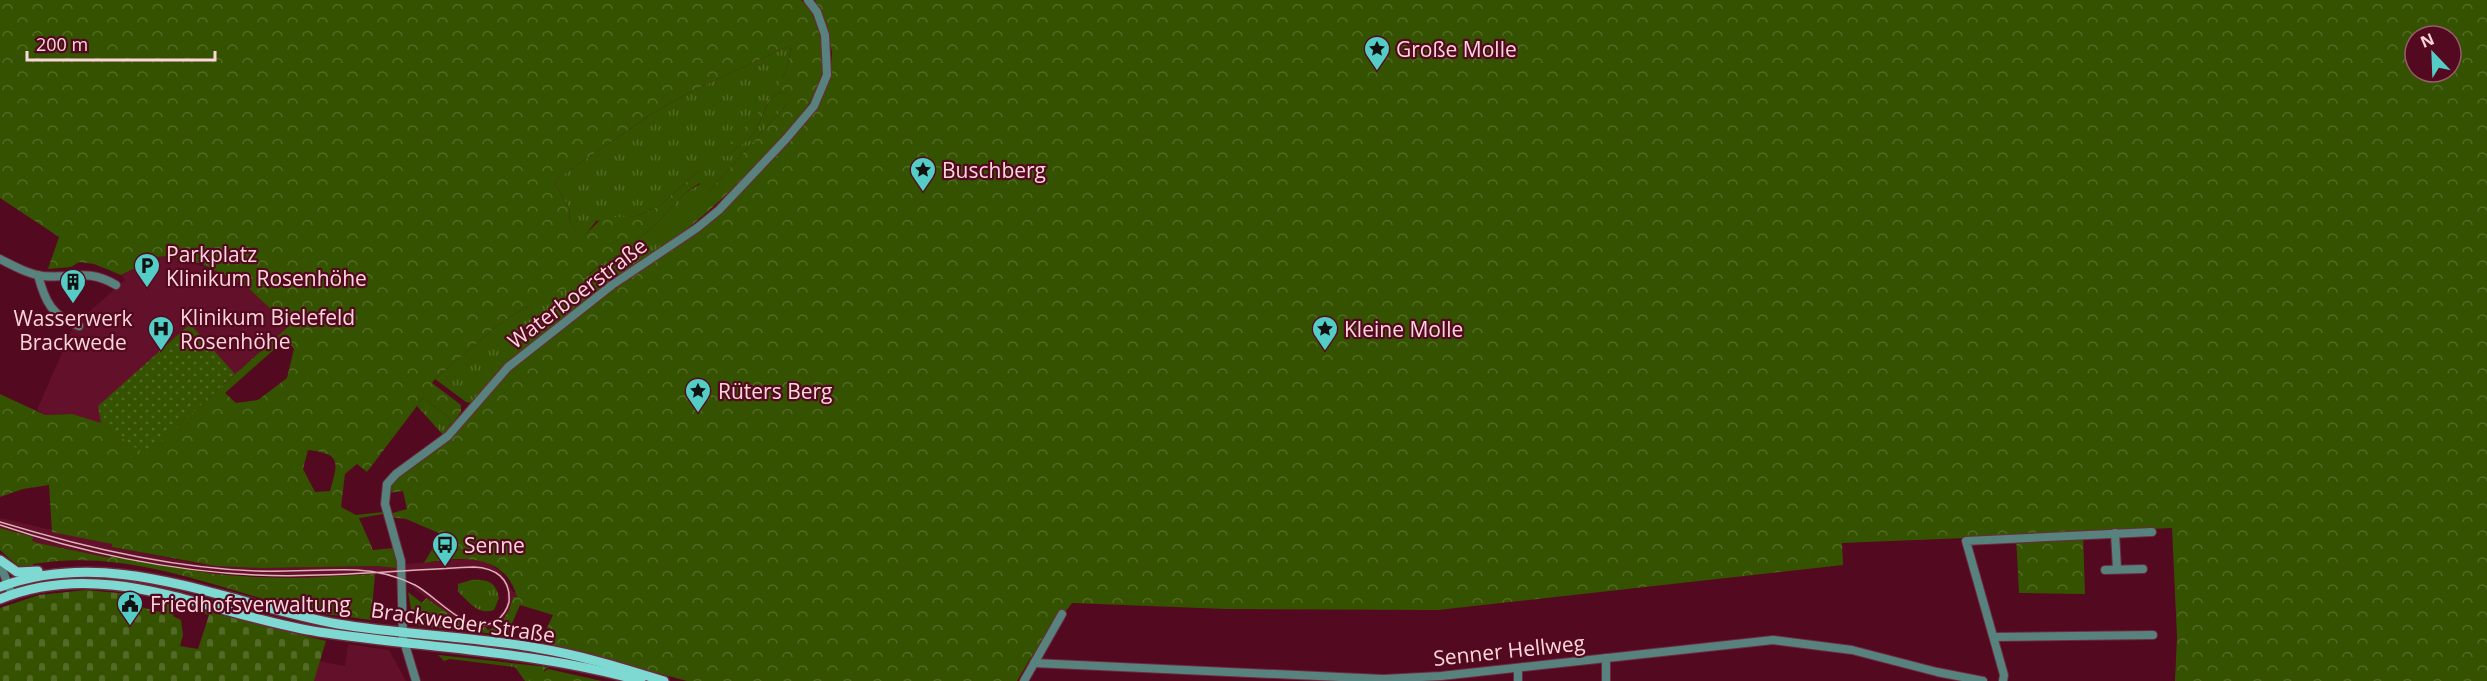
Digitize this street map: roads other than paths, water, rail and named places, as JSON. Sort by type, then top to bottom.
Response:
[{"type":"main road","points":[[0,560],[17,572],[73,566],[96,571]]},
{"type":"main road","name":"Brackweder Straße","points":[[4,592],[54,573],[96,571],[155,578],[308,618],[538,648],[664,681]]},
{"type":"main road","name":"Brackweder Straße","points":[[4,592],[60,585],[117,585],[146,589],[290,626],[404,643],[562,661],[641,681]]},
{"type":"street","name":"Waterboerstraße","points":[[416,681],[404,643],[400,557],[385,504],[385,489],[390,480],[441,442],[508,367],[612,285],[687,235],[719,210],[786,139],[814,106],[827,75],[825,35],[817,12],[807,0]]},
{"type":"street","points":[[0,259],[38,275],[84,273],[102,277],[116,285]]},
{"type":"street","points":[[38,275],[43,295],[52,311],[64,320],[79,326]]},
{"type":"street","points":[[2003,681],[1994,638],[1966,541],[2152,532]]},
{"type":"street","points":[[2115,533],[2117,569]]},
{"type":"street","points":[[0,564],[4,592]]},
{"type":"street","points":[[2104,570],[2143,569]]},
{"type":"street","points":[[1024,681],[1062,614]]},
{"type":"street","points":[[1994,638],[2153,635]]},
{"type":"street","name":"Senner Hellweg","points":[[1034,663],[1383,680],[1441,679],[1518,668],[1773,640],[1852,651],[1937,677],[1983,681]]},
{"type":"street","points":[[1606,658],[1606,681]]},
{"type":"street","points":[[1518,668],[1518,681]]},
{"type":"tram line","points":[[0,522],[94,548],[191,566],[256,571],[344,570],[364,571],[372,572],[379,573],[415,585],[454,614],[475,624],[485,625],[496,621],[504,613],[509,602],[509,594],[504,581],[495,572],[482,568],[447,568],[392,572],[364,573],[309,575],[223,573],[158,565],[93,552],[0,525]]},
{"type":"place","name":"Große Molle","points":[[1377,72]]},
{"type":"place","name":"Buschberg","points":[[923,193]]},
{"type":"place","name":"Parkplatz Klinikum Rosenhöhe","points":[[147,289]]},
{"type":"place","name":"Wasserwerk Brackwede","points":[[73,305]]},
{"type":"place","name":"Klinikum Bielefeld Rosenhöhe","points":[[161,352]]},
{"type":"place","name":"Kleine Molle","points":[[1325,352]]},
{"type":"place","name":"Rüters Berg","points":[[698,414]]},
{"type":"place","name":"Senne","points":[[445,568]]},
{"type":"place","name":"Friedhofsverwaltung","points":[[130,627]]}]
